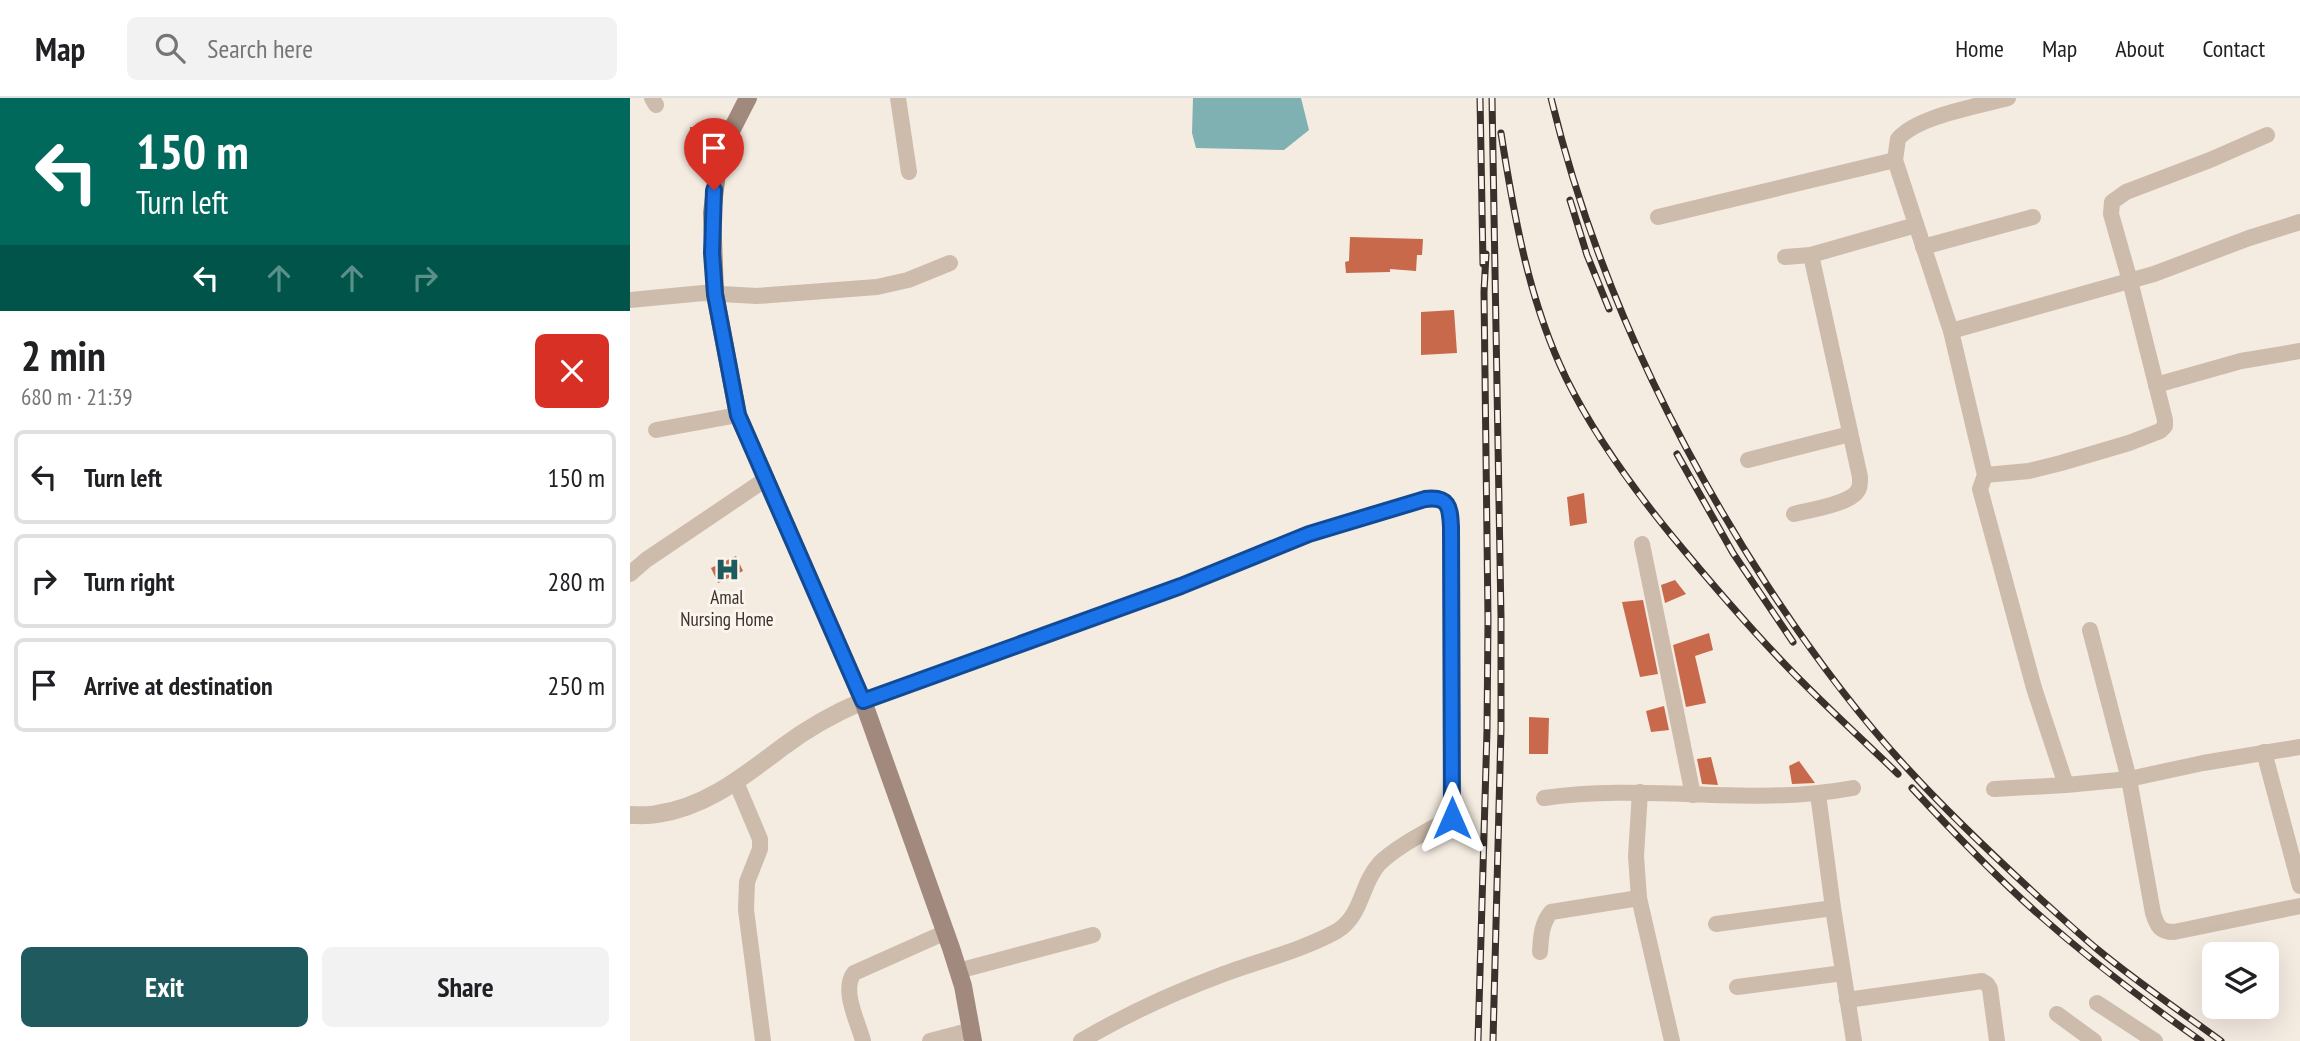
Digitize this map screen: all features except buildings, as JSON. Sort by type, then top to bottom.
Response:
[{"type":"main road","points":[[748,98],[730,132],[718,165],[714,190],[712,253],[715,294],[738,415],[863,701],[946,932],[973,1035]]},
{"type":"street","points":[[898,98],[909,172]]},
{"type":"street","points":[[2008,98],[1912,127],[1898,139],[1895,160],[1951,331],[1985,475],[1980,489],[2034,688],[2066,785]]},
{"type":"street","points":[[1985,475],[2044,468],[2129,443],[2160,431],[2165,426],[2111,214],[2112,202],[2117,197],[2267,135]]},
{"type":"street","points":[[1658,217],[1895,160]]},
{"type":"street","points":[[1923,247],[2033,217]]},
{"type":"street","points":[[1951,331],[2130,281],[2300,222]]},
{"type":"street","points":[[1785,257],[1811,255],[1916,225]]},
{"type":"street","points":[[1794,514],[1844,501],[1854,496],[1860,487],[1811,255]]},
{"type":"street","points":[[630,300],[715,294],[757,296],[877,287],[908,280],[950,263]]},
{"type":"street","points":[[2156,385],[2241,361],[2300,351]]},
{"type":"street","points":[[656,430],[738,415]]},
{"type":"street","points":[[1748,460],[1850,434]]},
{"type":"street","points":[[632,569],[766,479]]},
{"type":"street","points":[[630,815],[657,814],[706,799],[736,782],[786,744],[821,722],[863,701],[1181,586],[1309,534],[1425,499],[1441,499],[1447,503],[1451,527],[1452,818],[1423,833],[1378,865],[1357,910],[1349,921],[1337,930],[1269,959],[1176,993],[1081,1041]]},
{"type":"street","points":[[1643,544],[1693,795]]},
{"type":"street","points":[[2091,630],[2129,779],[2153,913],[2159,928],[2165,932],[2174,932],[2300,906]]},
{"type":"street","points":[[1994,789],[2129,779],[2300,747]]},
{"type":"street","points":[[2264,752],[2300,886]]},
{"type":"street","points":[[736,782],[760,839],[760,849],[745,892],[764,1041]]},
{"type":"street","points":[[1544,798],[1640,792],[1693,795],[1818,794],[1853,788]]},
{"type":"street","points":[[1640,792],[1636,856],[1639,898],[1672,1041]]},
{"type":"street","points":[[1818,794],[1854,1041]]},
{"type":"street","points":[[1541,952],[1542,932],[1550,912],[1639,898]]},
{"type":"street","points":[[1716,924],[1833,908]]},
{"type":"street","points":[[863,1041],[849,986],[849,979],[854,972],[946,932]]},
{"type":"street","points":[[958,971],[1093,936]]},
{"type":"street","points":[[1737,987],[1843,973]]},
{"type":"street","points":[[1847,1000],[1982,981],[1990,989],[1997,1041]]},
{"type":"street","points":[[2096,1003],[2155,1041]]},
{"type":"street","points":[[2057,1014],[2094,1041]]},
{"type":"street","points":[[930,1041],[973,1035]]},
{"type":"water","points":[[1193,98],[1301,98],[1309,130],[1284,150],[1196,148],[1192,133]]},
{"type":"railway","points":[[1480,98],[1483,264]]},
{"type":"railway","points":[[1492,98],[1501,617],[1501,729],[1493,1041]]},
{"type":"railway","points":[[1551,98],[1568,163],[1589,226],[1638,350],[1698,470],[1799,633],[1833,680],[1888,747],[1974,837],[2097,949],[2221,1041]]},
{"type":"railway","points":[[1501,133],[1524,258],[1542,319],[1566,378],[1601,440],[1657,517],[1736,612],[1806,686],[1898,774]]},
{"type":"railway","points":[[1570,200],[1587,255],[1609,309]]},
{"type":"railway","points":[[1478,1041],[1487,730],[1486,254]]},
{"type":"railway","points":[[1677,454],[1733,553],[1793,642]]},
{"type":"railway","points":[[1912,788],[1973,852],[2037,913],[2117,979],[2201,1041]]},
{"type":"place","name":"Amal Nursing Home","points":[[727,569]]},
{"type":"route","points":[[714,190],[712,253],[715,294],[738,415],[863,701],[1181,586],[1309,534],[1425,499],[1441,499],[1447,503],[1450,510],[1451,527],[1452,818]]}]
